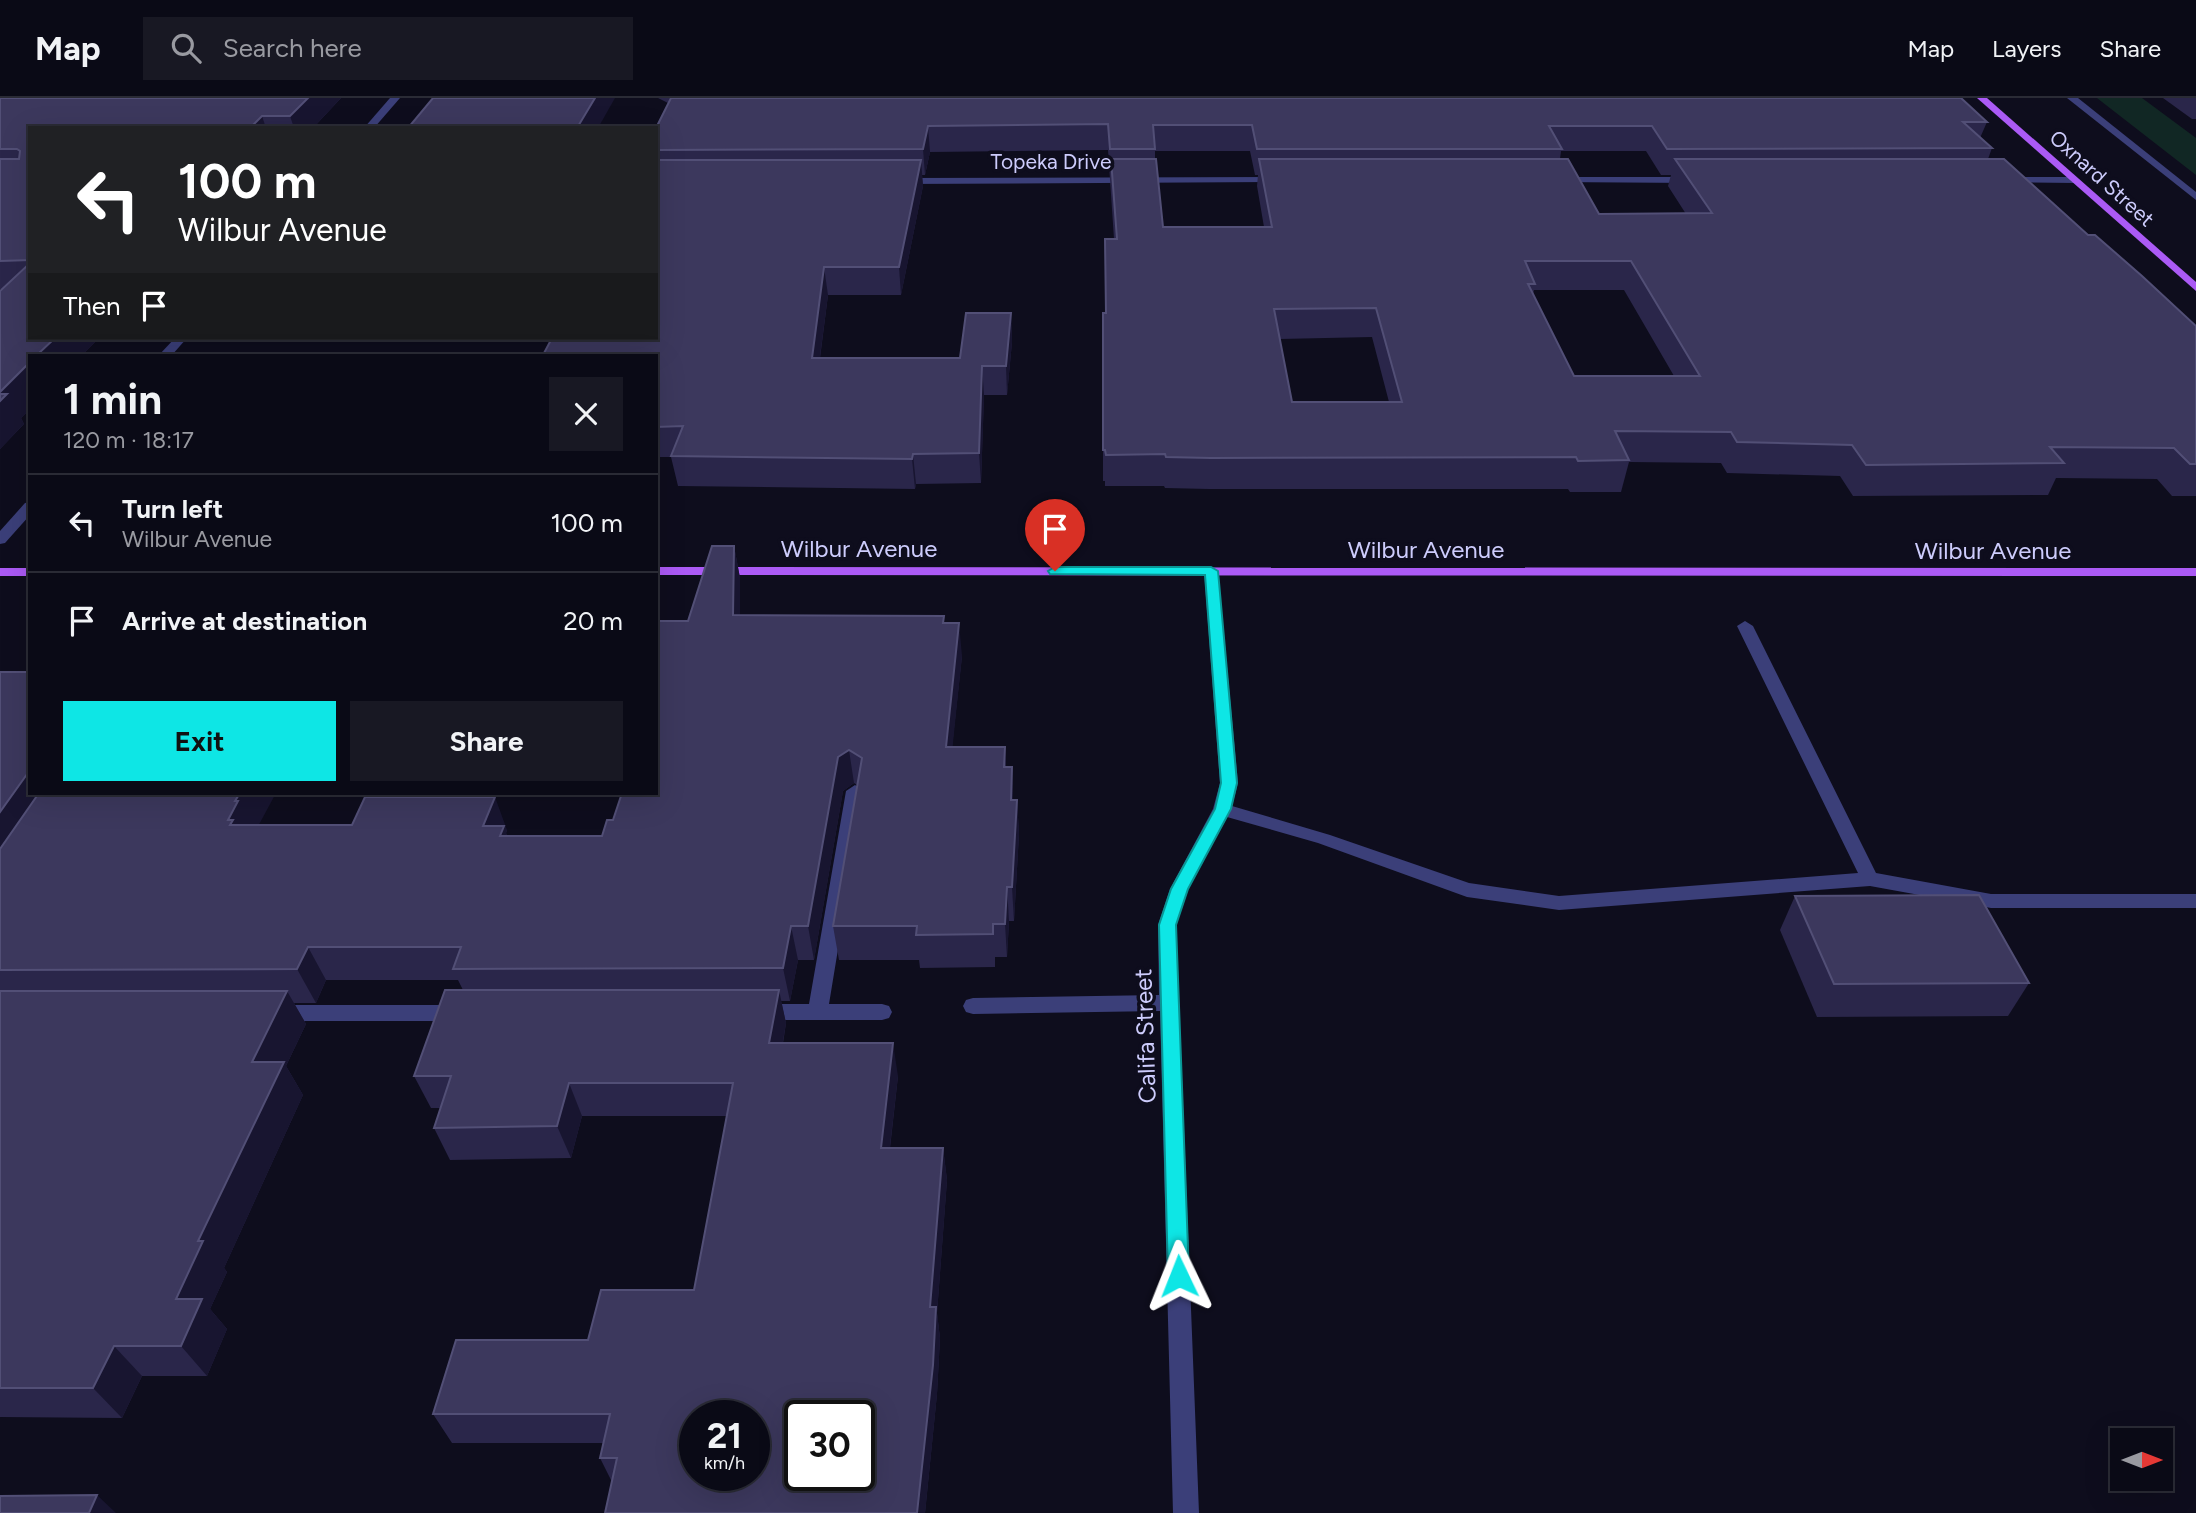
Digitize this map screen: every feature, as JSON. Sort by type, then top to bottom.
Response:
[{"type":"main road","name":"Oxnard Street","points":[[1982,98],[2196,288]]},
{"type":"main road","name":"Wilbur Avenue","points":[[658,571],[2196,572]]},
{"type":"main road","points":[[0,572],[28,572]]},
{"type":"street","points":[[371,126],[395,98]]},
{"type":"street","points":[[2072,98],[2196,197]]},
{"type":"street","name":"Topeka Drive","points":[[893,181],[1297,180]]},
{"type":"street","points":[[1548,180],[1701,180]]},
{"type":"street","points":[[1994,180],[2075,180]]},
{"type":"street","points":[[166,354],[179,340]]},
{"type":"street","points":[[0,540],[28,508]]},
{"type":"street","name":"Califa Street","points":[[1186,1513],[1167,925],[1179,889],[1223,809],[1229,783],[1211,571]]},
{"type":"street","points":[[1745,626],[1870,879]]},
{"type":"street","points":[[818,1012],[855,791]]},
{"type":"street","points":[[1223,809],[1324,839],[1467,890],[1559,903],[1870,879],[1991,901],[2196,901]]},
{"type":"street","points":[[973,1006],[1170,1003]]},
{"type":"street","points":[[735,1012],[882,1012]]},
{"type":"street","points":[[250,1013],[471,1013]]},
{"type":"green space","points":[[2097,98],[2142,98],[2196,138],[2196,175]]},
{"type":"building","points":[[0,98],[308,98],[290,116],[262,116],[252,126],[28,126],[28,260],[0,261],[0,159],[19,159],[20,151],[0,149]]},
{"type":"building","points":[[433,98],[595,98],[578,126],[410,126]]},
{"type":"building","points":[[671,98],[1961,98],[1987,122],[1963,122],[1992,148],[1667,149],[1652,126],[1549,126],[1562,149],[1257,149],[1252,125],[1153,125],[1155,149],[1110,149],[1108,124],[928,126],[923,149],[658,150],[657,126]]},
{"type":"building","points":[[1111,159],[1156,159],[1163,227],[1272,227],[1259,159],[1568,159],[1599,214],[1712,213],[1675,159],[2004,159],[2088,235],[2095,235],[2196,326],[2196,464],[2190,464],[2174,448],[2050,447],[2064,463],[1866,465],[1852,445],[1737,442],[1731,432],[1615,431],[1629,460],[1578,461],[1576,457],[1211,458],[1166,457],[1165,454],[1106,455],[1103,450],[1105,239],[1117,239]],"holes":[[[1525,261],[1631,261],[1700,376],[1574,376],[1528,284],[1535,284]],[[1376,308],[1402,402],[1292,402],[1274,309]]]},
{"type":"building","points":[[658,160],[921,160],[899,267],[824,267],[812,358],[960,358],[966,313],[1011,313],[1006,366],[982,366],[979,453],[913,454],[912,459],[671,456],[683,426],[658,427],[658,354],[544,354],[551,340],[658,340]]},
{"type":"building","points":[[28,265],[28,340],[53,340],[38,354],[28,354],[28,364],[0,392],[0,291]]},
{"type":"building","points":[[712,546],[734,546],[733,615],[944,616],[943,623],[959,623],[946,747],[1005,747],[1004,767],[1012,767],[1011,800],[1017,800],[1012,887],[1007,887],[1005,924],[993,924],[993,934],[916,935],[917,926],[833,926],[862,758],[849,750],[838,757],[808,926],[791,926],[783,968],[453,969],[461,947],[308,947],[297,969],[0,970],[0,849],[38,795],[239,795],[228,820],[233,820],[230,825],[352,825],[365,797],[495,797],[483,826],[504,826],[500,836],[602,836],[607,820],[613,820],[621,795],[658,795],[658,621],[688,621]]},
{"type":"building","points":[[0,672],[28,672],[28,773],[0,812]]},
{"type":"building","points":[[1979,895],[2029,983],[1834,984],[1795,896]]},
{"type":"building","points":[[445,990],[779,990],[769,1043],[893,1043],[881,1148],[943,1148],[930,1307],[936,1307],[933,1365],[917,1513],[605,1513],[617,1458],[600,1458],[610,1414],[433,1414],[456,1340],[588,1340],[601,1290],[694,1290],[733,1083],[569,1083],[557,1126],[434,1128],[451,1076],[414,1076]]},
{"type":"building","points":[[0,991],[287,991],[252,1062],[284,1062],[198,1241],[203,1241],[176,1299],[202,1299],[181,1346],[114,1346],[93,1388],[0,1388]]},
{"type":"building","points":[[97,1495],[89,1513],[0,1513],[0,1496]]},
{"type":"route","points":[[1055,571],[1211,571],[1229,783],[1223,809],[1179,889],[1167,925],[1179,1276]]}]
